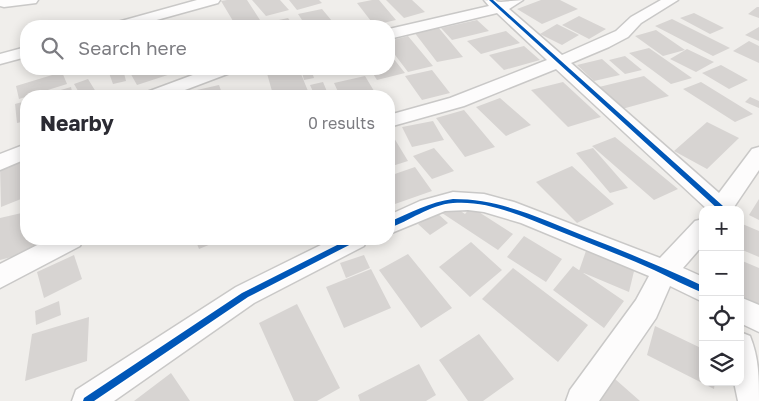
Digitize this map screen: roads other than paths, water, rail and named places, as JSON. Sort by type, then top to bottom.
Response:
[{"type":"street","points":[[3,3],[31,0]]},
{"type":"street","points":[[140,20],[213,0]]},
{"type":"street","points":[[395,119],[456,102],[559,63],[622,34],[636,20],[671,0]]},
{"type":"street","points":[[395,32],[502,3],[559,63],[718,206]]},
{"type":"street","points":[[0,59],[20,54]]},
{"type":"street","points":[[169,90],[208,75]]},
{"type":"street","points":[[0,162],[20,154]]},
{"type":"street","points":[[723,206],[759,154]]},
{"type":"street","points":[[395,223],[440,204],[454,201],[481,202],[515,212],[665,270],[699,288]]},
{"type":"street","points":[[581,401],[646,309],[665,270],[699,232]]},
{"type":"street","points":[[0,277],[60,245]]},
{"type":"street","points":[[86,401],[245,295],[343,245]]},
{"type":"street","points":[[744,311],[759,319]]},
{"type":"street","points":[[744,363],[753,401]]}]
